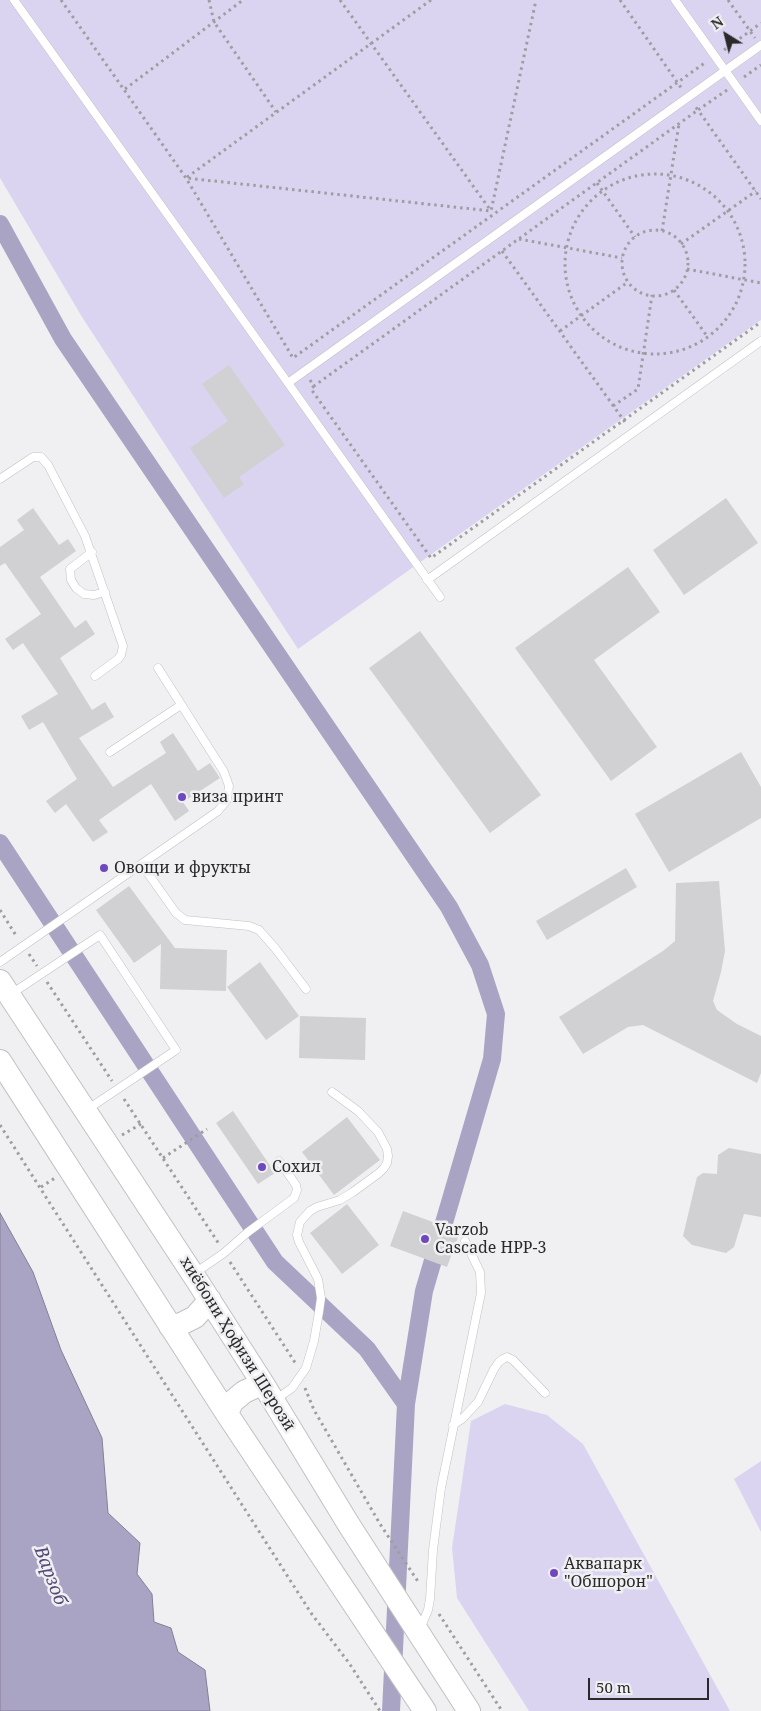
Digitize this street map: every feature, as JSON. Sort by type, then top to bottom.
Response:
[{"type":"main road","name":"хиёбони Ҳофизи Шерозӣ","points":[[5,988],[210,1300],[375,1567],[469,1711]]},
{"type":"main road","points":[[0,1061],[227,1414],[421,1705]]},
{"type":"main road","points":[[170,1326],[182,1324],[195,1317],[210,1300]]},
{"type":"main road","points":[[227,1414],[232,1402],[244,1392],[257,1386],[269,1394]]},
{"type":"lane","points":[[14,0],[440,597]]},
{"type":"lane","points":[[675,0],[761,121]]},
{"type":"lane","points":[[288,383],[761,45]]},
{"type":"lane","points":[[427,580],[761,341]]},
{"type":"lane","points":[[0,479],[33,457],[41,457],[48,465],[61,488],[92,552],[123,650],[118,659],[95,676]]},
{"type":"lane","points":[[92,552],[70,569],[71,580],[76,588],[84,594],[94,595],[105,592]]},
{"type":"lane","points":[[0,962],[142,865],[224,806],[229,793],[228,780],[158,668]]},
{"type":"lane","points":[[110,752],[181,705]]},
{"type":"lane","points":[[142,865],[176,913],[185,920],[249,926],[260,930],[306,989]]},
{"type":"lane","points":[[5,988],[42,974],[100,935],[176,1050],[85,1111]]},
{"type":"lane","points":[[269,1394],[292,1388],[302,1376],[310,1356],[319,1312],[318,1280],[298,1242],[298,1228],[310,1211],[346,1197],[379,1173],[384,1168],[388,1156],[383,1140],[369,1122],[332,1092]]},
{"type":"lane","points":[[193,1274],[224,1253],[248,1232],[290,1201],[296,1194],[296,1185],[280,1161]]},
{"type":"lane","points":[[418,1634],[428,1610],[436,1526],[453,1425],[481,1294],[480,1272],[464,1241]]},
{"type":"lane","points":[[453,1425],[462,1419],[478,1402],[494,1369],[503,1358],[513,1360],[545,1393]]},
{"type":"path","points":[[62,0],[186,178],[293,358],[314,386]]},
{"type":"path","points":[[209,0],[214,22],[276,112]]},
{"type":"path","points":[[125,89],[243,0]]},
{"type":"path","points":[[340,0],[494,215]]},
{"type":"path","points":[[186,178],[431,0]]},
{"type":"path","points":[[491,211],[536,0]]},
{"type":"path","points":[[620,0],[761,199]]},
{"type":"path","points":[[728,0],[761,45]]},
{"type":"path","points":[[293,358],[761,23]]},
{"type":"path","points":[[761,65],[502,250],[311,390],[431,558],[761,322]]},
{"type":"path","points":[[662,232],[679,124]]},
{"type":"path","points":[[636,175],[671,175],[695,183],[707,190],[728,211],[736,224],[741,238],[744,252],[743,280],[739,296],[732,310],[723,322],[707,336],[687,348],[673,352],[644,353],[629,350],[608,341],[591,328],[573,303],[566,282],[564,260],[571,231],[577,218],[586,205],[602,191],[636,175]]},
{"type":"path","points":[[186,178],[491,211]]},
{"type":"path","points":[[597,183],[636,237]]},
{"type":"path","points":[[682,244],[756,191]]},
{"type":"path","points":[[651,230],[662,232],[675,238],[682,244],[687,260],[687,270],[680,284],[666,294],[652,295],[641,293],[628,282],[624,275],[622,258],[625,250],[636,237],[651,230]]},
{"type":"path","points":[[518,239],[622,258]]},
{"type":"path","points":[[502,250],[632,433]]},
{"type":"path","points":[[687,270],[761,283]]},
{"type":"path","points":[[560,331],[628,282]]},
{"type":"path","points":[[674,290],[707,336]]},
{"type":"path","points":[[613,406],[638,389],[652,295]]},
{"type":"path","points":[[0,910],[292,1357],[302,1376],[314,1410],[380,1524],[502,1711]]},
{"type":"path","points":[[0,1124],[301,1597],[349,1663],[380,1711]]},
{"type":"path","points":[[122,1136],[141,1124]]},
{"type":"path","points":[[163,1158],[207,1129]]},
{"type":"path","points":[[41,1187],[55,1178]]},
{"type":"shaded area","points":[[0,0],[761,0],[761,320],[298,649],[82,317],[0,178]]},
{"type":"shaded area","name":"Аквапарк \"Обшорон\"","points":[[505,1404],[547,1415],[583,1444],[730,1711],[529,1711],[457,1598],[452,1548],[471,1421]]},
{"type":"shaded area","points":[[761,1461],[761,1532],[734,1479]]},
{"type":"water","name":"Варзоб","points":[[0,1213],[33,1272],[61,1350],[102,1438],[108,1513],[140,1543],[137,1574],[152,1594],[154,1622],[171,1628],[178,1652],[205,1670],[210,1711],[0,1711]]},
{"type":"building","points":[[229,365],[285,445],[239,477],[244,484],[224,498],[190,448],[228,421],[202,384]]},
{"type":"building","points":[[726,498],[758,543],[684,595],[653,550]]},
{"type":"building","points":[[33,508],[59,545],[68,539],[76,551],[40,577],[75,628],[86,620],[95,634],[60,658],[92,710],[105,702],[114,717],[79,738],[113,787],[166,753],[160,742],[173,733],[198,771],[210,763],[220,778],[183,802],[189,811],[175,821],[151,784],[99,820],[108,832],[93,842],[66,804],[55,813],[46,801],[77,779],[43,722],[29,730],[21,716],[58,694],[23,643],[13,650],[5,639],[41,614],[5,563],[0,566],[0,547],[24,530],[17,520]]},
{"type":"building","points":[[628,567],[660,612],[594,660],[657,747],[611,781],[515,648]]},
{"type":"building","points":[[420,631],[541,795],[490,833],[369,668]]},
{"type":"building","points":[[741,752],[761,787],[761,818],[669,872],[635,814]]},
{"type":"building","points":[[626,868],[637,887],[547,940],[536,921]]},
{"type":"building","points":[[719,881],[725,951],[713,1001],[717,1010],[737,1024],[761,1036],[761,1073],[757,1083],[643,1025],[628,1027],[583,1054],[559,1017],[663,951],[675,941],[676,883]]},
{"type":"building","points":[[129,886],[175,948],[227,950],[226,991],[160,989],[161,944],[134,963],[96,910]]},
{"type":"building","points":[[260,962],[299,1016],[266,1040],[227,987]]},
{"type":"building","points":[[300,1016],[366,1018],[365,1060],[299,1058]]},
{"type":"building","points":[[233,1111],[275,1173],[258,1184],[216,1123]]},
{"type":"building","points":[[347,1117],[380,1160],[334,1195],[302,1152]]},
{"type":"building","points":[[729,1148],[761,1154],[761,1217],[744,1214],[734,1247],[726,1253],[692,1245],[683,1236],[697,1177],[703,1173],[717,1174],[718,1155]]},
{"type":"building","points":[[347,1204],[379,1245],[342,1274],[310,1233]]},
{"type":"building","name":"Varzob Cascade HPP-3","points":[[403,1211],[460,1232],[447,1267],[390,1246]]},
{"type":"waterway","points":[[0,224],[63,339],[449,907],[480,965],[496,1014],[492,1059],[424,1291],[406,1404],[391,1711]]},
{"type":"waterway","points":[[0,843],[275,1262],[367,1349],[406,1404]]},
{"type":"place","name":"виза принт","points":[[182,797]]},
{"type":"place","name":"Овощи и фрукты","points":[[104,868]]},
{"type":"place","name":"Сохил","points":[[262,1167]]},
{"type":"place","name":"Varzob Cascade HPP-3","points":[[425,1239]]},
{"type":"place","name":"Аквапарк \"Обшорон\"","points":[[554,1573]]}]
